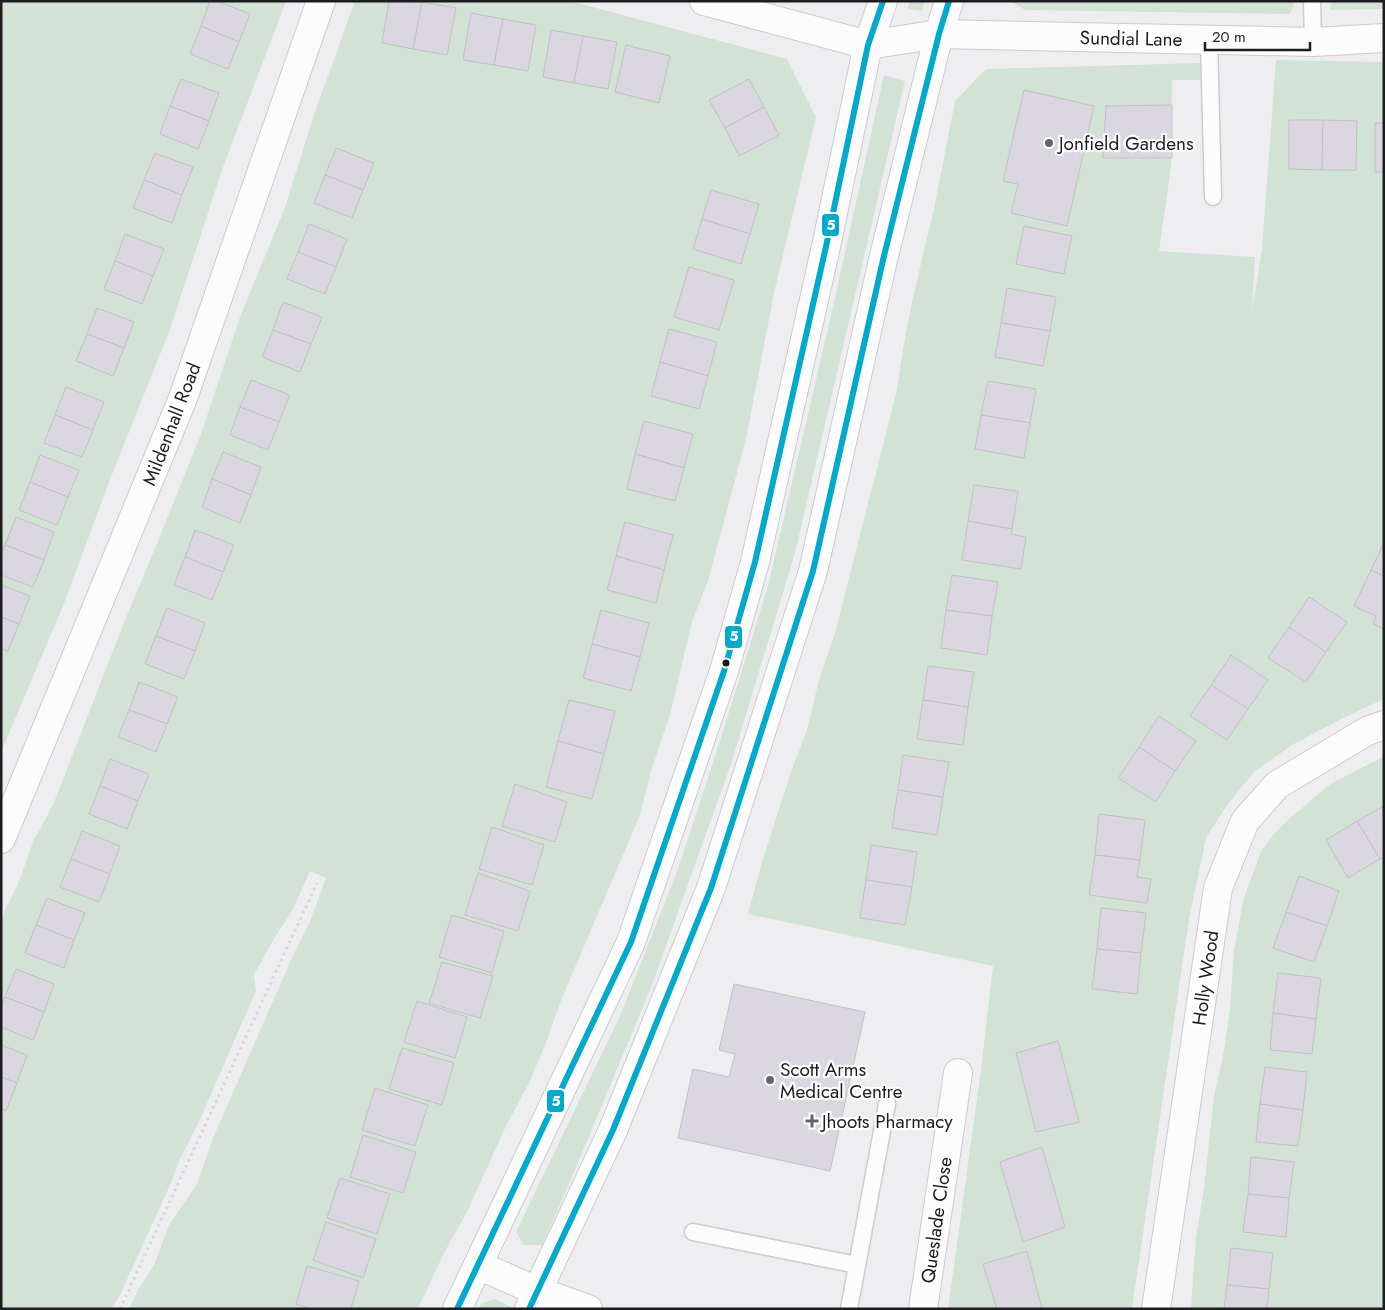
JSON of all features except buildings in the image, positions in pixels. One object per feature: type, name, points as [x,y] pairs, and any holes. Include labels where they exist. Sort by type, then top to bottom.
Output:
[{"type":"main road","name":"Mildenhall Road","points":[[1,839],[183,398],[321,1]]},
{"type":"main road","points":[[704,1],[868,45]]},
{"type":"main road","points":[[457,1309],[631,942],[724,671],[756,562],[827,242],[868,45],[883,1]]},
{"type":"main road","points":[[533,1300],[614,1130],[711,888],[813,571],[883,260],[939,34],[949,1]]},
{"type":"main road","name":"Sundial Lane","points":[[868,45],[939,34],[1313,42],[1384,38]]},
{"type":"main road","name":"Holly Wood","points":[[1156,1309],[1218,888],[1245,821],[1277,784],[1367,731],[1384,725]]},
{"type":"main road","name":"Queslade Close","points":[[923,1309],[958,1073]]},
{"type":"main road","points":[[478,1265],[533,1300],[588,1309]]},
{"type":"lane","points":[[1312,1],[1313,42]]},
{"type":"lane","points":[[1209,40],[1213,198]]},
{"type":"lane","points":[[849,1309],[887,1104]]},
{"type":"lane","points":[[693,1232],[857,1265]]},
{"type":"path","points":[[120,1309],[317,883]]},
{"type":"green space","points":[[1,1],[286,1],[222,170],[169,332],[111,477],[63,606],[1,752]]},
{"type":"green space","points":[[355,1],[570,1],[787,59],[816,117],[774,293],[746,439],[708,581],[692,622],[670,715],[652,768],[640,815],[562,998],[529,1083],[506,1126],[467,1212],[444,1253],[418,1309],[129,1309],[138,1290],[154,1265],[169,1225],[197,1184],[213,1138],[310,921],[326,878],[310,871],[292,911],[254,975],[256,991],[167,1192],[120,1295],[111,1309],[1,1309],[1,919],[20,879],[33,842],[53,805],[123,625],[201,434],[240,317],[284,210],[315,112]]},
{"type":"green space","points":[[910,1],[925,1],[922,11],[907,9]]},
{"type":"green space","points":[[1011,1],[1295,1],[1290,14],[1025,10]]},
{"type":"green space","points":[[1331,1],[1384,1],[1384,9],[1330,10]]},
{"type":"green space","points":[[1276,60],[1384,62],[1384,699],[1292,745],[1254,772],[1227,805],[1206,838],[1189,919],[1132,1309],[948,1309],[981,1070],[993,966],[748,914],[762,862],[791,772],[807,730],[819,680],[835,633],[897,390],[912,302],[935,204],[955,101],[986,69],[1200,63],[1202,80],[1172,80],[1171,167],[1159,251],[1255,257],[1252,310],[1262,249]]},
{"type":"green space","points":[[884,75],[905,81],[795,553],[732,761],[652,985],[572,1177],[542,1245],[524,1245],[516,1232],[620,1016],[678,869],[768,586],[833,307]]},
{"type":"green space","points":[[1384,756],[1384,1309],[1191,1309],[1196,1237],[1204,1188],[1214,1096],[1224,1051],[1230,1009],[1234,950],[1244,897],[1262,849],[1281,826],[1329,785]]},
{"type":"green space","points":[[495,1299],[513,1308],[479,1309],[481,1304]]},
{"type":"transit line","name":"5","points":[[457,1309],[631,942],[724,671],[755,562],[827,242],[868,45],[883,1]]},
{"type":"transit line","name":"5","points":[[529,1309],[613,1130],[711,888],[813,571],[883,260],[939,34],[949,1]]},
{"type":"place","name":"Jonfield Gardens","points":[[1049,143]]},
{"type":"place","name":"Scott Arms Medical Centre","points":[[770,1080]]},
{"type":"place","name":"Jhoots Pharmacy","points":[[812,1121]]}]
